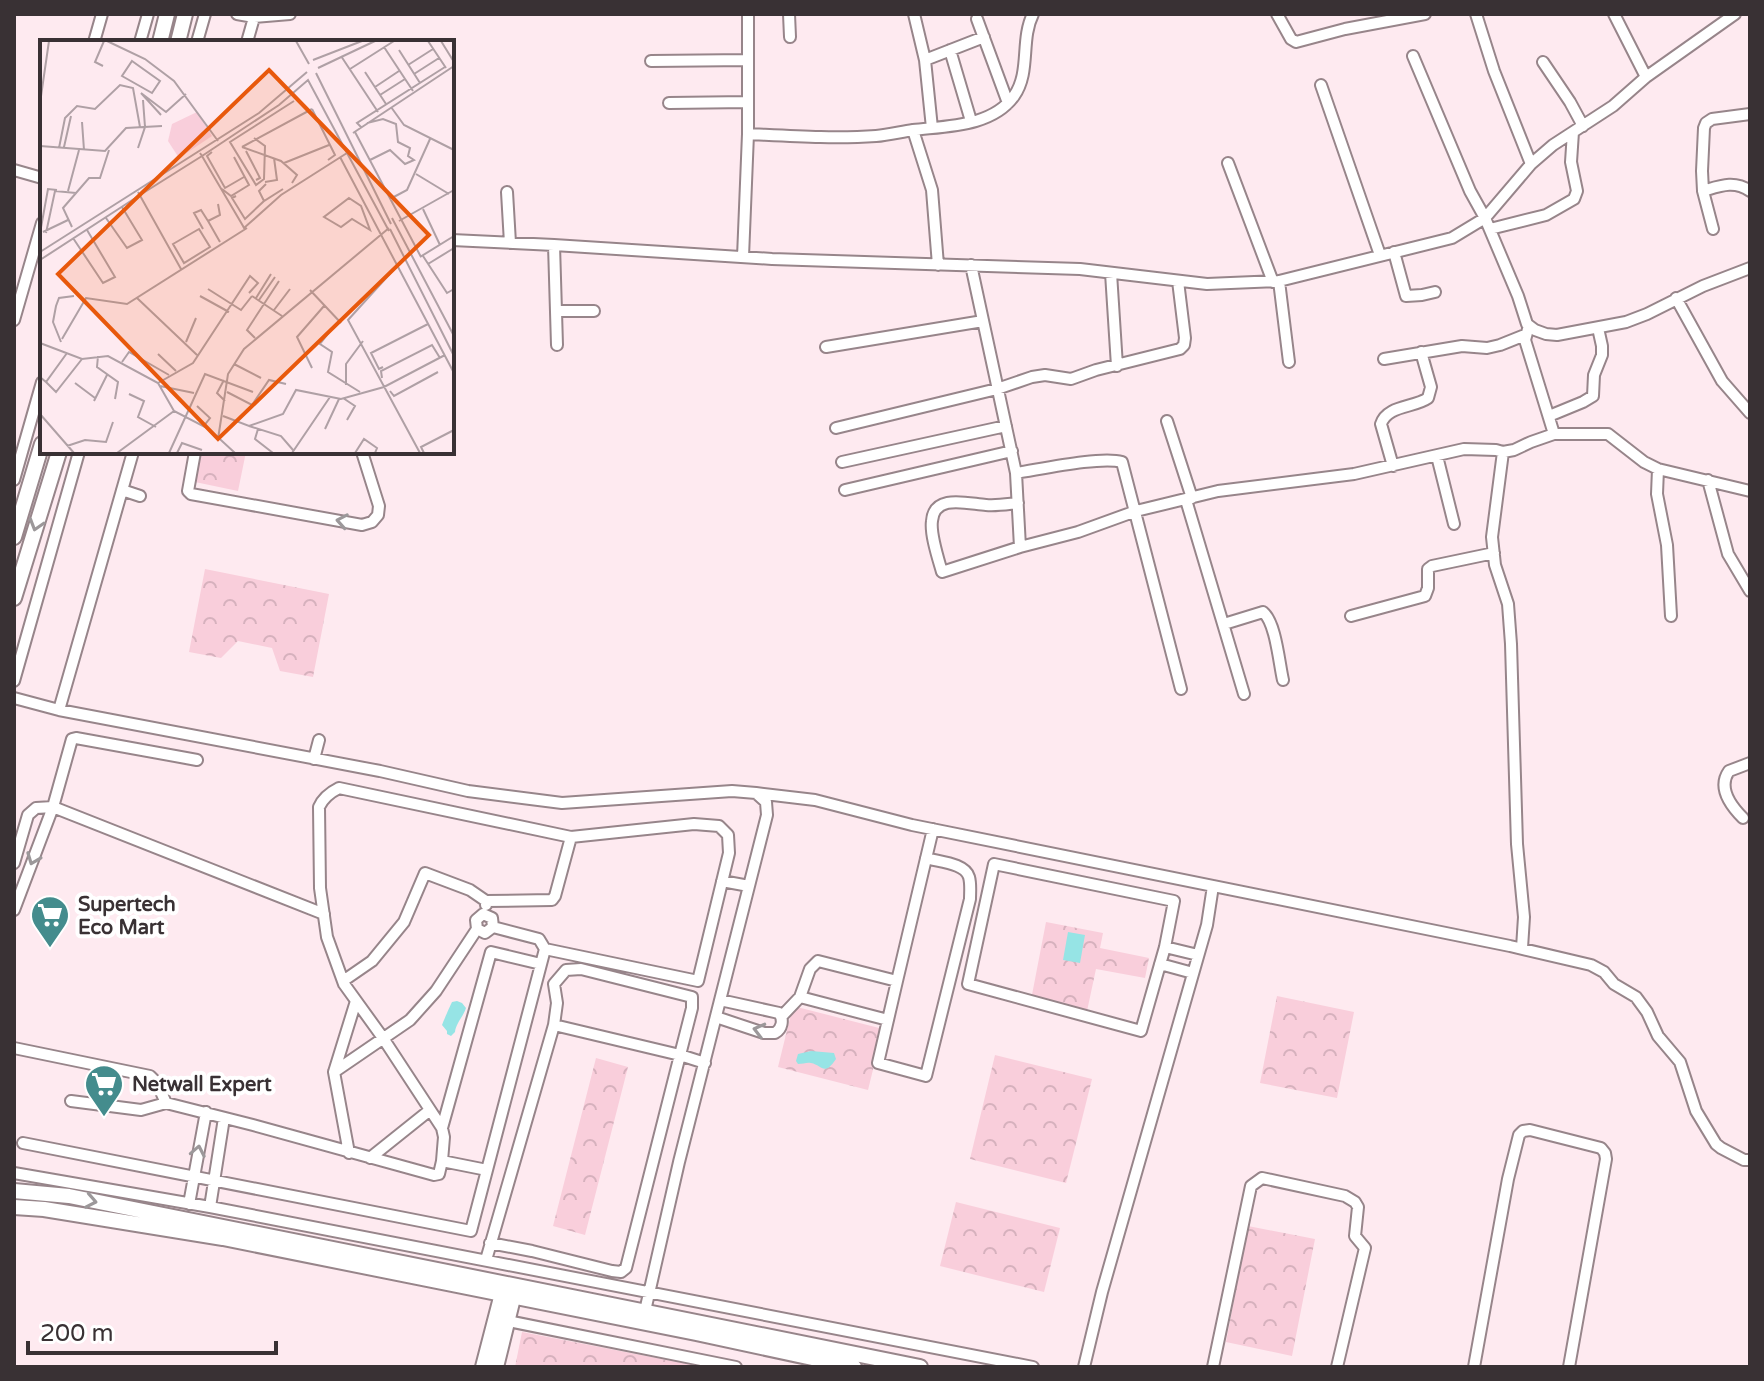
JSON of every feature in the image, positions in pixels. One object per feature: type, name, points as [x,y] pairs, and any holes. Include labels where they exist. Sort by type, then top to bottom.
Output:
[{"type":"street","points":[[95,40],[102,14]]},
{"type":"street","points":[[141,40],[148,14]]},
{"type":"street","points":[[160,40],[167,14]]},
{"type":"street","points":[[178,40],[185,14]]},
{"type":"street","points":[[198,40],[205,14]]},
{"type":"street","points":[[237,14],[290,14]]},
{"type":"street","points":[[743,257],[748,134],[748,14]]},
{"type":"street","points":[[789,14],[790,37]]},
{"type":"street","points":[[914,14],[925,60],[932,128]]},
{"type":"street","points":[[748,134],[878,136],[954,126],[995,114],[1014,96],[1022,81],[1027,29],[1033,14]]},
{"type":"street","points":[[1277,14],[1291,39],[1296,42],[1425,14]]},
{"type":"street","points":[[1476,14],[1494,71],[1531,164]]},
{"type":"street","points":[[1614,14],[1646,77]]},
{"type":"street","points":[[454,240],[772,259],[1080,269],[1207,284],[1276,281],[1452,238],[1485,218],[1531,164],[1553,145],[1613,106],[1646,77],[1735,14]]},
{"type":"street","points":[[248,40],[255,16]]},
{"type":"street","points":[[977,19],[1008,103]]},
{"type":"street","points":[[925,60],[984,37]]},
{"type":"street","points":[[950,50],[971,121]]},
{"type":"street","points":[[1413,56],[1518,296],[1554,434]]},
{"type":"street","points":[[651,61],[748,60]]},
{"type":"street","points":[[1490,229],[1546,215],[1574,199],[1577,191],[1571,162],[1578,129],[1570,102],[1543,62]]},
{"type":"street","points":[[1321,85],[1380,255]]},
{"type":"street","points":[[669,103],[748,102]]},
{"type":"street","points":[[1713,229],[1703,191],[1706,123],[1712,119],[1750,114]]},
{"type":"street","points":[[913,130],[932,190],[938,265]]},
{"type":"street","points":[[1228,163],[1276,281],[1289,362]]},
{"type":"street","points":[[14,170],[40,177]]},
{"type":"street","points":[[1703,191],[1734,184],[1750,191]]},
{"type":"street","points":[[507,192],[510,243]]},
{"type":"street","points":[[14,317],[40,230]]},
{"type":"street","points":[[554,245],[557,345]]},
{"type":"street","points":[[1394,252],[1406,296],[1435,292]]},
{"type":"street","points":[[971,265],[1016,473],[1020,547]]},
{"type":"street","points":[[1384,359],[1462,346],[1487,348],[1528,331],[1557,335],[1626,322],[1750,268]]},
{"type":"street","points":[[1111,273],[1117,366]]},
{"type":"street","points":[[836,428],[997,389],[1032,377],[1045,375],[1071,379],[1180,349],[1184,345],[1185,328],[1178,281]]},
{"type":"street","points":[[1676,298],[1722,381],[1750,413]]},
{"type":"street","points":[[556,311],[594,311]]},
{"type":"street","points":[[826,347],[983,321]]},
{"type":"street","points":[[1549,416],[1593,396],[1593,381],[1602,355],[1598,328]]},
{"type":"street","points":[[1393,466],[1381,424],[1386,413],[1428,398],[1431,387],[1421,352]]},
{"type":"street","points":[[14,480],[40,389]]},
{"type":"street","points":[[1167,421],[1244,694]]},
{"type":"street","points":[[842,462],[1006,426]]},
{"type":"street","points":[[1018,503],[989,505],[949,502],[939,506],[931,522],[941,571],[1078,532],[1136,511],[1218,491],[1354,474],[1464,449],[1503,452],[1554,434],[1608,434],[1658,469],[1750,491]]},
{"type":"street","points":[[14,537],[20,494],[40,449]]},
{"type":"street","points":[[845,490],[1012,451]]},
{"type":"street","points":[[1503,452],[1492,537],[1495,565],[1508,604],[1511,644],[1517,844],[1524,917],[1522,948]]},
{"type":"street","points":[[14,598],[58,454]]},
{"type":"street","points":[[14,681],[78,454]]},
{"type":"street","points":[[59,710],[132,454]]},
{"type":"street","points":[[195,454],[188,491],[191,494],[362,525],[372,522],[378,515],[379,506],[363,454]]},
{"type":"street","points":[[1437,456],[1454,524]]},
{"type":"street","points":[[1016,473],[1100,460],[1119,460],[1124,464],[1181,689]]},
{"type":"street","points":[[1658,469],[1657,494],[1667,545],[1671,616]]},
{"type":"street","points":[[1708,480],[1728,554],[1750,591]]},
{"type":"street","points":[[122,490],[140,496]]},
{"type":"street","points":[[1351,616],[1425,596],[1428,569],[1432,566],[1494,553]]},
{"type":"street","points":[[1224,624],[1263,612],[1266,614],[1283,680]]},
{"type":"street","points":[[14,698],[59,710],[468,791],[562,803],[732,791],[815,800],[933,829],[1522,948],[1591,965],[1636,997],[1647,1012],[1658,1036],[1680,1062],[1696,1111],[1716,1144],[1744,1160],[1750,1160]]},
{"type":"street","points":[[14,908],[53,807],[73,739],[197,760]]},
{"type":"street","points":[[314,759],[319,740]]},
{"type":"street","points":[[1743,818],[1727,800],[1725,779],[1729,771],[1750,763]]},
{"type":"street","points":[[71,1101],[141,1110],[166,1103],[439,1174],[444,1137],[442,1128],[343,981],[327,937],[320,888],[319,807],[331,792],[339,788],[571,837],[694,824],[719,826],[728,835],[729,853],[698,981],[545,949]]},
{"type":"street","points":[[645,1311],[767,815],[766,802],[756,793]]},
{"type":"street","points":[[14,863],[28,815],[36,808],[53,807],[324,914]]},
{"type":"street","points":[[926,858],[963,868],[969,875],[970,899],[926,1076],[878,1063],[897,981],[926,858],[933,829]]},
{"type":"street","points":[[343,981],[372,961],[404,922],[425,873],[470,890],[486,901],[552,900],[571,837]]},
{"type":"street","points":[[994,864],[1174,901],[1165,947],[1141,1031],[968,984],[994,864]]},
{"type":"street","points":[[722,881],[749,886]]},
{"type":"street","points":[[1084,1367],[1102,1292],[1207,925],[1213,886]]},
{"type":"street","points":[[334,1072],[401,1028],[436,991],[477,929],[476,920],[483,914],[486,901]]},
{"type":"street","points":[[483,914],[492,918],[493,927]]},
{"type":"street","points":[[23,1143],[471,1231],[545,949],[539,939],[493,927]]},
{"type":"street","points":[[477,929],[485,933],[493,927]]},
{"type":"street","points":[[1165,947],[1198,955]]},
{"type":"street","points":[[442,1128],[491,952],[541,964]]},
{"type":"street","points":[[781,1017],[800,997],[810,969],[818,961],[897,981]]},
{"type":"street","points":[[1160,964],[1193,973]]},
{"type":"street","points":[[486,1260],[490,1243],[554,1025],[557,1003],[554,984],[566,970],[581,969],[692,997],[692,1008],[626,1268],[621,1272],[612,1271],[490,1243]]},
{"type":"street","points":[[800,997],[888,1020]]},
{"type":"street","points":[[716,1017],[771,1034],[779,1031],[782,1021],[779,1013],[773,1010],[720,1000]]},
{"type":"street","points":[[349,1153],[334,1072],[356,1001]]},
{"type":"street","points":[[554,1025],[705,1063]]},
{"type":"street","points":[[14,1048],[150,1076],[157,1083],[166,1103]]},
{"type":"street","points":[[370,1158],[430,1110]]},
{"type":"street","points":[[189,1204],[206,1112]]},
{"type":"street","points":[[210,1207],[224,1118]]},
{"type":"street","points":[[1474,1367],[1508,1179],[1519,1135],[1530,1130],[1601,1148],[1606,1159],[1569,1367]]},
{"type":"street","points":[[442,1161],[487,1170]]},
{"type":"street","points":[[14,1174],[210,1207],[1033,1367]]},
{"type":"street","points":[[1213,1367],[1251,1186],[1262,1178],[1345,1196],[1358,1207],[1355,1236],[1365,1248],[1337,1367]]},
{"type":"street","points":[[14,1191],[69,1196],[854,1367]]},
{"type":"street","points":[[14,1207],[44,1209],[223,1238],[509,1290],[645,1311],[920,1367]]},
{"type":"street","points":[[546,1272],[550,1255]]},
{"type":"street","points":[[483,1367],[509,1290]]},
{"type":"street","points":[[496,1367],[501,1319]]},
{"type":"street","points":[[501,1319],[736,1367]]},
{"type":"green space","points":[[201,454],[246,454],[238,491],[195,482]]},
{"type":"green space","points":[[205,569],[329,594],[313,677],[280,671],[272,648],[238,641],[221,658],[189,652]]},
{"type":"green space","points":[[1046,922],[1103,933],[1100,948],[1149,958],[1145,978],[1096,969],[1087,1011],[1031,1000]]},
{"type":"green space","points":[[1277,996],[1354,1012],[1337,1098],[1260,1083]]},
{"type":"green space","points":[[793,1006],[883,1029],[868,1090],[778,1067]]},
{"type":"green space","points":[[995,1055],[1092,1079],[1066,1183],[970,1159]]},
{"type":"green space","points":[[596,1058],[628,1067],[585,1235],[553,1226]]},
{"type":"green space","points":[[956,1202],[1060,1228],[1044,1292],[940,1266]]},
{"type":"green space","points":[[1248,1226],[1315,1239],[1292,1356],[1226,1342]]},
{"type":"green space","points":[[522,1332],[703,1367],[515,1367]]},
{"type":"water","points":[[1068,932],[1085,935],[1080,963],[1063,960]]},
{"type":"water","points":[[457,1001],[466,1008],[451,1036],[442,1025],[452,1002]]},
{"type":"water","points":[[811,1051],[834,1053],[836,1059],[826,1069],[811,1063],[798,1064],[798,1054]]},
{"type":"place","name":"Supertech Eco Mart","points":[[50,949]]},
{"type":"place","name":"Netwall Expert","points":[[104,1118]]}]
